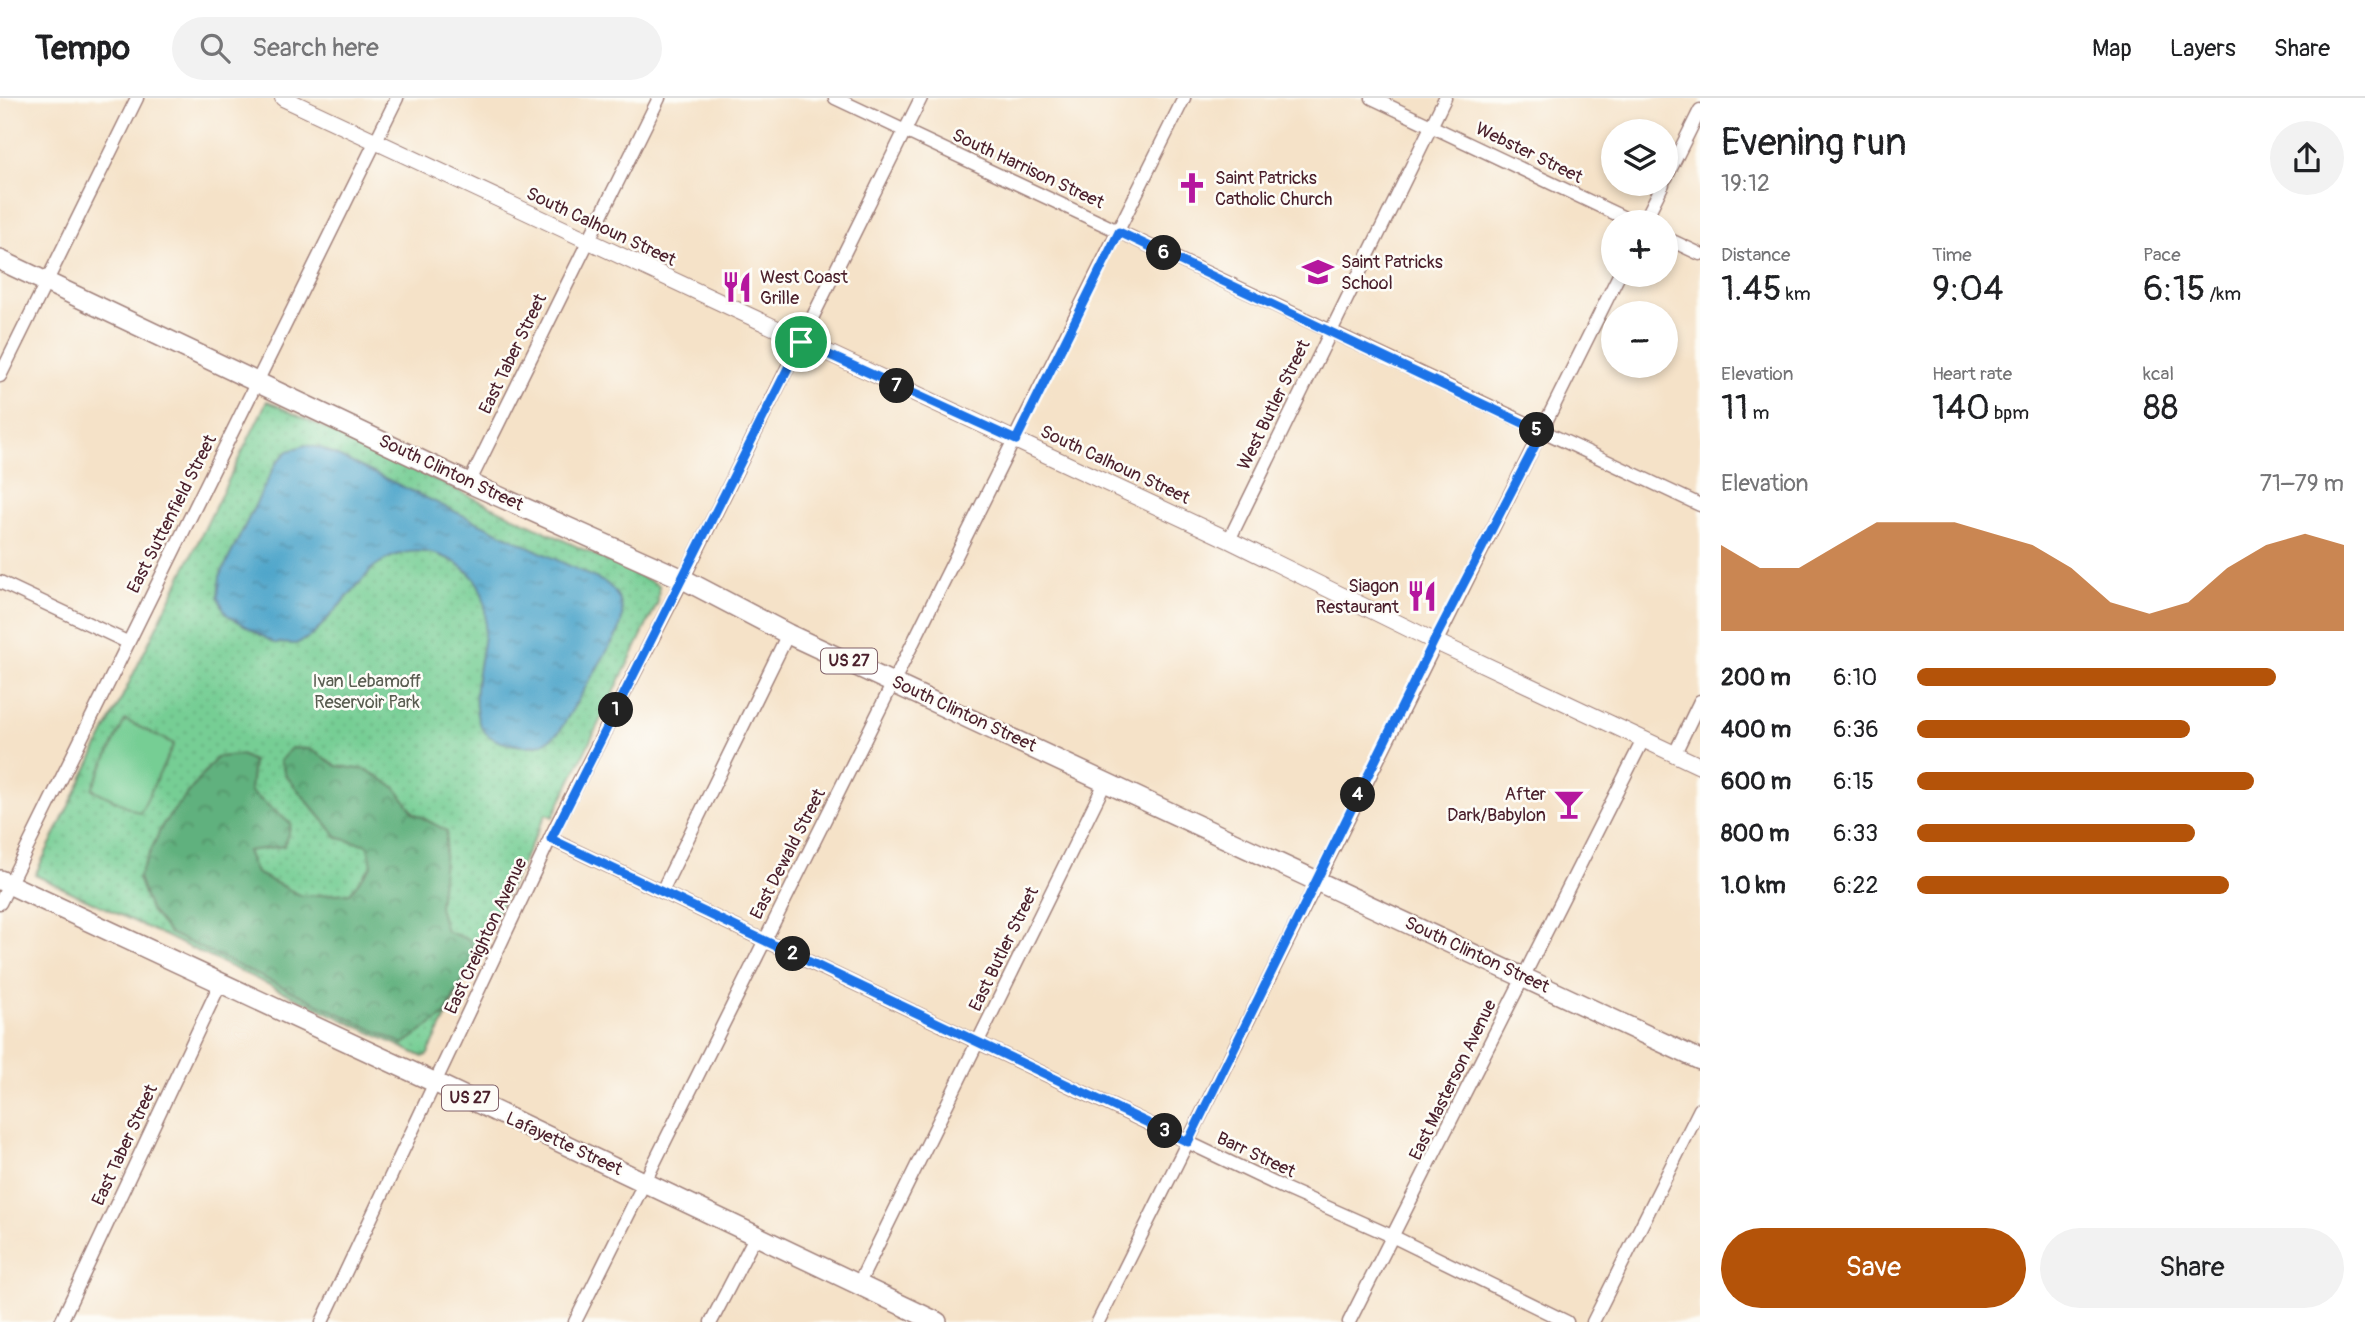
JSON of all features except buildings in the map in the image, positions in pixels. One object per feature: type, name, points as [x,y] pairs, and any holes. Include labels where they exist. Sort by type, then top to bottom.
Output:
[{"type":"highway","name":"South Clinton Street","points":[[0,260],[469,483],[683,579],[788,634],[1317,878],[1700,1059]]},
{"type":"highway","name":"Lafayette Street","points":[[4,882],[436,1083],[937,1322]]},
{"type":"street","points":[[0,376],[137,98]]},
{"type":"street","name":"South Calhoun Street","points":[[283,98],[1229,540],[1434,641],[1700,766]]},
{"type":"street","name":"East Suttenfield Street","points":[[0,902],[4,882],[127,642],[397,98]]},
{"type":"street","name":"East Taber Street","points":[[469,483],[659,98]]},
{"type":"street","name":"South Harrison Street","points":[[835,98],[1700,505]]},
{"type":"street","name":"East Creighton Avenue","points":[[322,1322],[551,839],[921,98]]},
{"type":"street","name":"East Dewald Street","points":[[575,1322],[1184,98]]},
{"type":"street","name":"Webster Street","points":[[1372,98],[1608,210]]},
{"type":"street","name":"West Butler Street","points":[[1229,540],[1445,98]]},
{"type":"street","points":[[1678,154],[1700,110]]},
{"type":"street","points":[[1678,244],[1700,254]]},
{"type":"street","points":[[1098,1322],[1434,641],[1613,287]]},
{"type":"street","points":[[0,582],[127,642]]},
{"type":"street","points":[[662,891],[788,634]]},
{"type":"street","points":[[1674,754],[1700,701]]},
{"type":"street","name":"East Masterson Avenue","points":[[1349,1322],[1643,740]]},
{"type":"street","name":"East Butler Street","points":[[859,1283],[1106,781]]},
{"type":"street","name":"Barr Street","points":[[551,839],[1394,1237],[1567,1322]]},
{"type":"street","name":"East Taber Street","points":[[61,1322],[220,984]]},
{"type":"street","points":[[1593,1322],[1700,1109]]},
{"type":"street","points":[[711,1322],[755,1237]]},
{"type":"green space","name":"Ivan Lebamoff Reservoir Park","points":[[267,401],[659,585],[658,602],[553,817],[546,814],[428,1054],[423,1057],[35,875]]},
{"type":"green space","points":[[125,720],[174,744],[140,813],[92,789]]},
{"type":"green space","points":[[291,748],[310,749],[337,766],[367,770],[396,788],[414,813],[447,831],[439,907],[446,931],[470,940],[475,955],[445,1015],[403,1044],[169,933],[150,910],[138,878],[163,824],[217,757],[241,755],[253,761],[250,791],[291,824],[284,846],[247,851],[256,873],[302,896],[350,893],[372,865],[368,845],[338,838],[286,776],[280,761]]},
{"type":"water","points":[[305,445],[321,448],[606,583],[616,593],[622,611],[619,631],[559,732],[534,746],[522,746],[496,740],[482,728],[477,715],[476,694],[485,626],[485,604],[478,585],[464,568],[439,555],[413,552],[381,562],[313,635],[296,644],[274,643],[226,614],[218,597],[220,576],[276,463],[288,451]]},
{"type":"place","name":"Saint Patricks Catholic Church","points":[[1192,188]]},
{"type":"place","name":"Saint Patricks School","points":[[1318,272]]},
{"type":"place","name":"West Coast Grille","points":[[737,287]]},
{"type":"place","name":"Siagon Restaurant","points":[[1422,596]]},
{"type":"place","name":"After Dark/Babylon","points":[[1569,804]]},
{"type":"route","points":[[1119,232],[1542,432],[1434,641],[1188,1142],[551,839],[801,342],[1016,440],[1119,232]]}]
